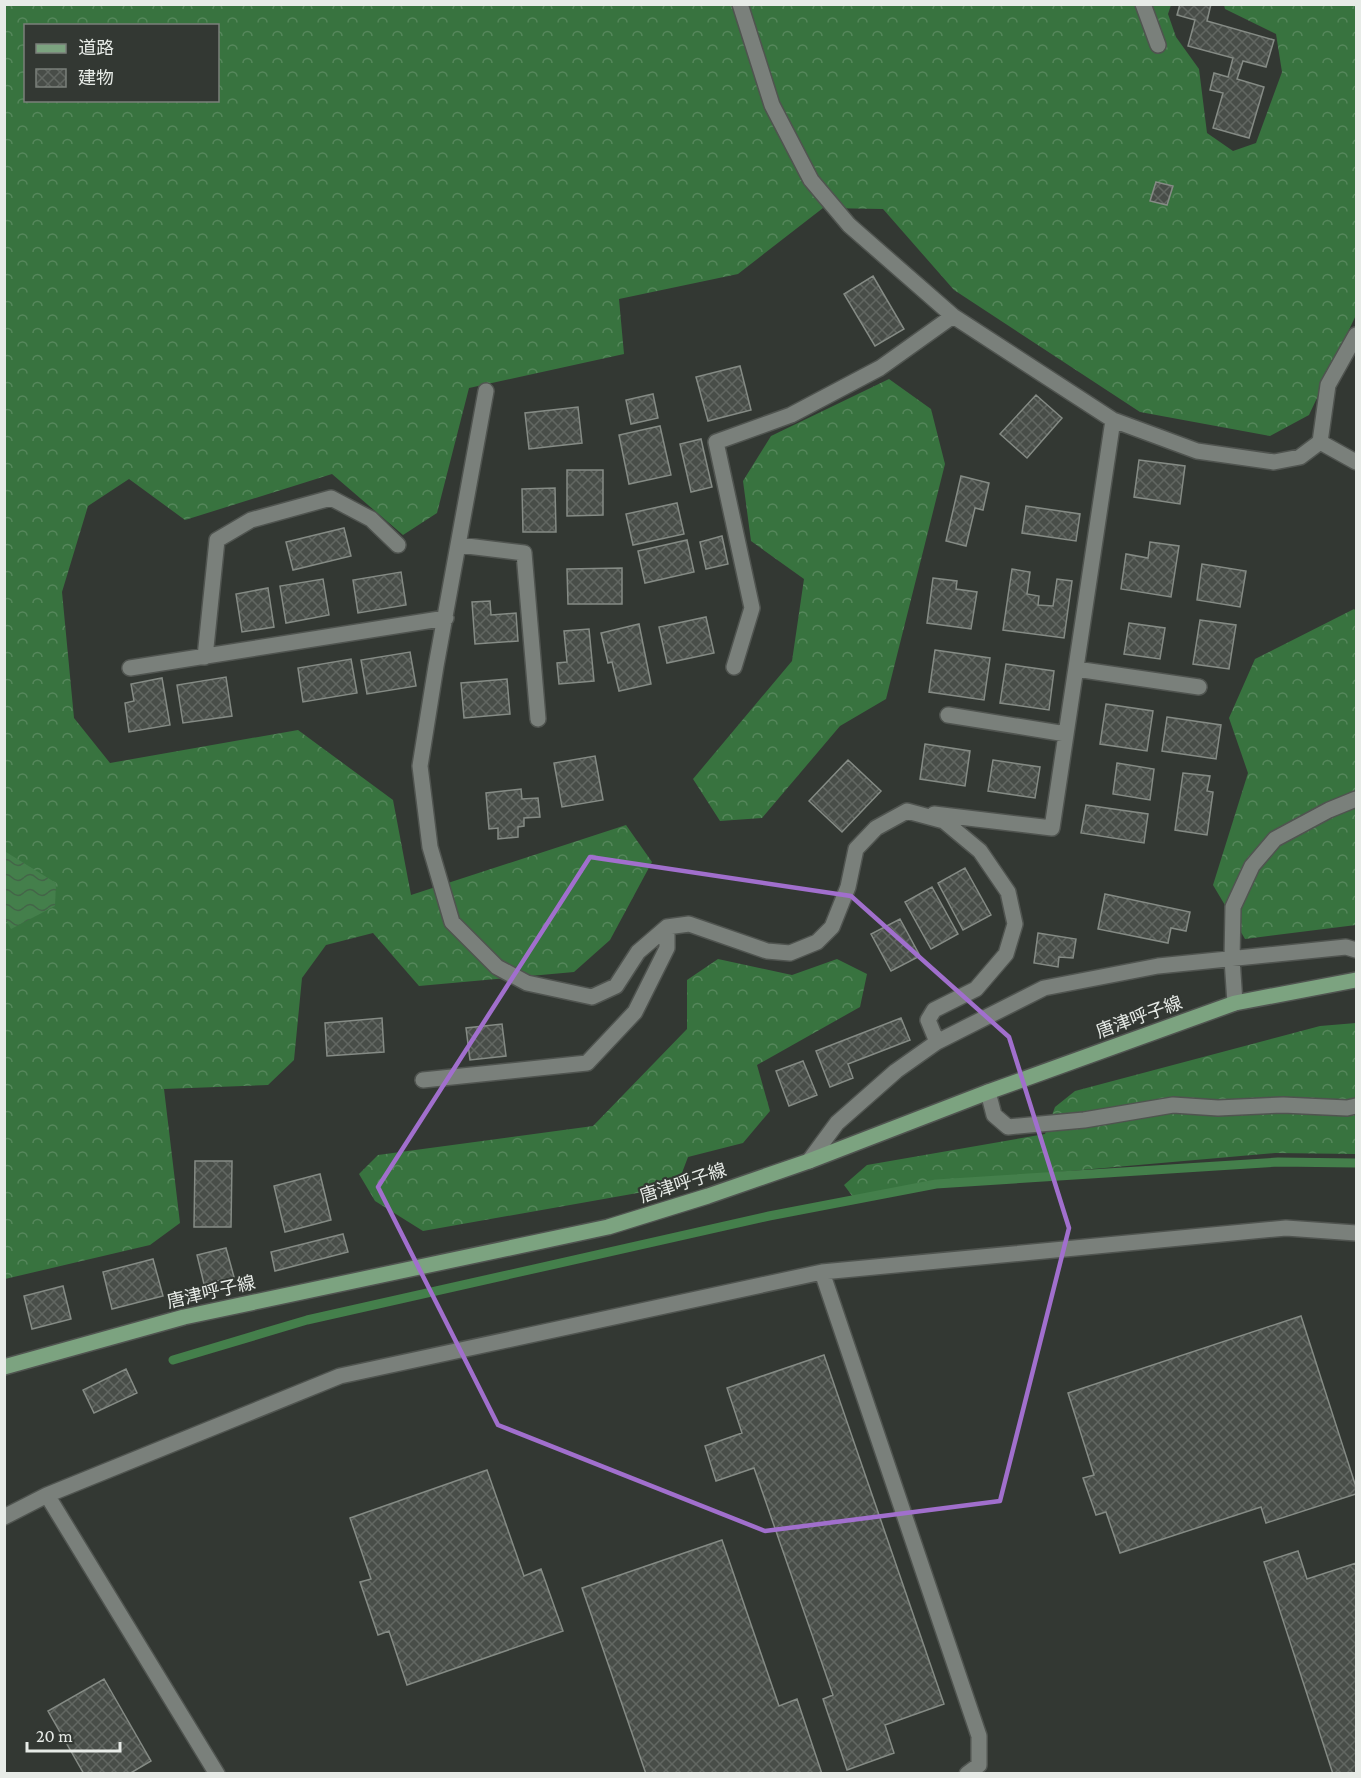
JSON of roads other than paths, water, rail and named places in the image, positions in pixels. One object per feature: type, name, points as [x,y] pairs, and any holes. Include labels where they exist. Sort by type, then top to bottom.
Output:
[{"type":"main road","name":"唐津呼子線","points":[[4,1367],[184,1317],[608,1227],[809,1161],[988,1092],[1235,1003],[1356,980]]},
{"type":"street","points":[[740,4],[772,105],[811,180],[849,225],[952,316],[1113,420],[1197,451],[1274,462],[1299,457],[1320,442],[1328,385],[1356,335]]},
{"type":"street","points":[[1143,4],[1158,45]]},
{"type":"street","points":[[734,667],[752,608],[716,442],[791,415],[880,368],[952,316]]},
{"type":"street","points":[[486,391],[420,766],[430,847],[452,922],[497,967],[527,983],[592,997],[616,986],[638,952],[667,927],[689,924],[767,951],[790,953],[817,942],[832,927],[848,887],[856,849],[876,828],[908,811],[1052,828],[1113,420]]},
{"type":"street","points":[[1320,442],[1356,462]]},
{"type":"street","points":[[205,657],[217,540],[251,520],[331,498],[371,519],[398,545]]},
{"type":"street","points":[[459,545],[524,553],[538,719]]},
{"type":"street","points":[[130,668],[446,618]]},
{"type":"street","points":[[1076,669],[1199,687]]},
{"type":"street","points":[[948,715],[1066,734]]},
{"type":"street","points":[[1235,1003],[1232,959],[1233,907],[1252,866],[1275,839],[1329,810],[1356,799]]},
{"type":"street","points":[[908,811],[944,821],[980,851],[1008,892],[1015,924],[1006,954],[976,989],[934,1010],[928,1020],[937,1042]]},
{"type":"street","points":[[423,1080],[587,1063],[636,1012],[667,948],[667,927]]},
{"type":"street","points":[[809,1161],[837,1123],[896,1071],[937,1042],[1044,988],[1158,966],[1346,947],[1356,950]]},
{"type":"street","points":[[988,1092],[994,1116],[1008,1127],[1084,1120],[1173,1105],[1218,1108],[1283,1105],[1347,1108],[1356,1106]]},
{"type":"street","points":[[4,1517],[47,1495],[340,1376],[822,1272],[1286,1228],[1356,1233]]},
{"type":"street","points":[[822,1272],[979,1736],[979,1765],[967,1773]]},
{"type":"street","points":[[47,1495],[217,1773]]},
{"type":"water","points":[[6,852],[56,883],[55,906],[11,929],[5,918],[4,856]]},
{"type":"waterway","points":[[173,1360],[307,1320],[769,1216],[936,1184],[1278,1162],[1356,1163]]}]
